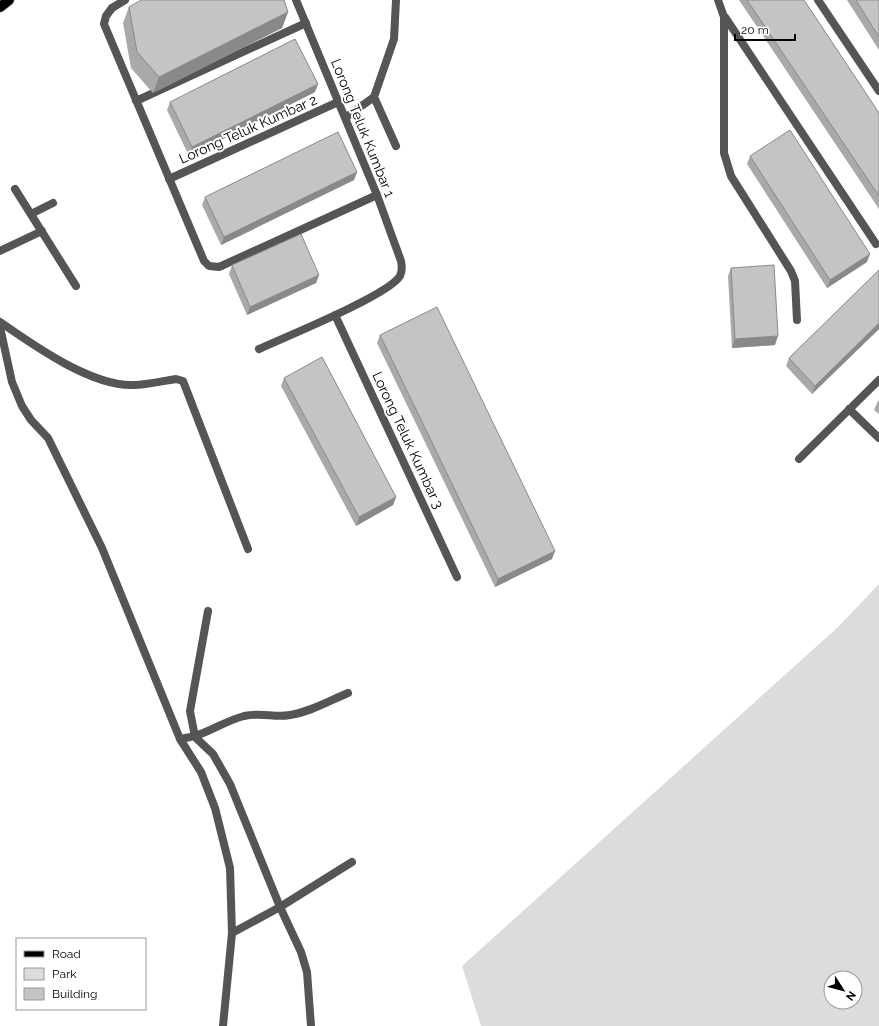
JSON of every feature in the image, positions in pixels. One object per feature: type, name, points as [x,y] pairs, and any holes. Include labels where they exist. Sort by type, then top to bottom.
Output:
[{"type":"main road","points":[[0,7],[9,0]]},
{"type":"street","points":[[125,0],[112,8],[106,16],[104,24],[204,261],[209,266],[220,267],[377,195]]},
{"type":"street","name":"Lorong Teluk Kumbar 1","points":[[296,0],[377,195],[401,261],[402,268],[400,276],[390,286],[335,315]]},
{"type":"street","points":[[345,118],[374,98],[394,39],[396,0]]},
{"type":"street","points":[[718,0],[724,17],[876,244]]},
{"type":"street","points":[[818,0],[879,91]]},
{"type":"street","points":[[724,17],[724,153],[726,166],[791,271],[795,281],[797,320]]},
{"type":"street","points":[[136,100],[306,23]]},
{"type":"street","points":[[374,98],[396,146]]},
{"type":"street","name":"Lorong Teluk Kumbar 2","points":[[169,178],[338,102]]},
{"type":"street","points":[[15,189],[76,286]]},
{"type":"street","points":[[31,214],[53,203]]},
{"type":"street","points":[[0,251],[42,231]]},
{"type":"street","points":[[259,349],[335,315]]},
{"type":"street","name":"Lorong Teluk Kumbar 3","points":[[335,315],[456,577]]},
{"type":"street","points":[[0,322],[44,352],[67,365],[114,383],[133,386],[176,379],[183,381],[248,549]]},
{"type":"street","points":[[0,327],[12,382],[22,406],[31,420],[48,438],[102,548],[180,739],[201,772],[215,808],[230,868],[232,933],[223,1026]]},
{"type":"street","points":[[799,459],[879,380]]},
{"type":"street","points":[[849,409],[879,438]]},
{"type":"street","points":[[208,611],[190,711],[195,737],[213,754],[230,784],[280,907],[301,952],[307,972],[311,1026]]},
{"type":"street","points":[[180,739],[195,737],[243,716],[261,713],[288,716],[304,712],[348,693]]},
{"type":"street","points":[[232,933],[280,907],[352,862]]},
{"type":"green space","points":[[879,584],[879,1026],[481,1026],[462,966],[838,627]]},
{"type":"building","points":[[141,0],[284,0],[288,12],[159,77],[137,52],[129,7]]},
{"type":"building","points":[[747,0],[804,0],[879,113],[879,196]]},
{"type":"building","points":[[856,0],[879,0],[879,37]]},
{"type":"building","points":[[295,39],[318,84],[192,147],[170,102]]},
{"type":"building","points":[[790,130],[870,254],[830,280],[750,156]]},
{"type":"building","points":[[338,132],[357,172],[224,237],[205,197]]},
{"type":"building","points":[[301,234],[319,275],[250,307],[232,265]]},
{"type":"building","points":[[774,265],[778,336],[735,339],[731,268]]},
{"type":"building","points":[[879,270],[879,323],[815,386],[789,358]]},
{"type":"building","points":[[437,307],[555,551],[498,579],[380,335]]},
{"type":"building","points":[[322,357],[396,497],[359,517],[284,378]]}]
